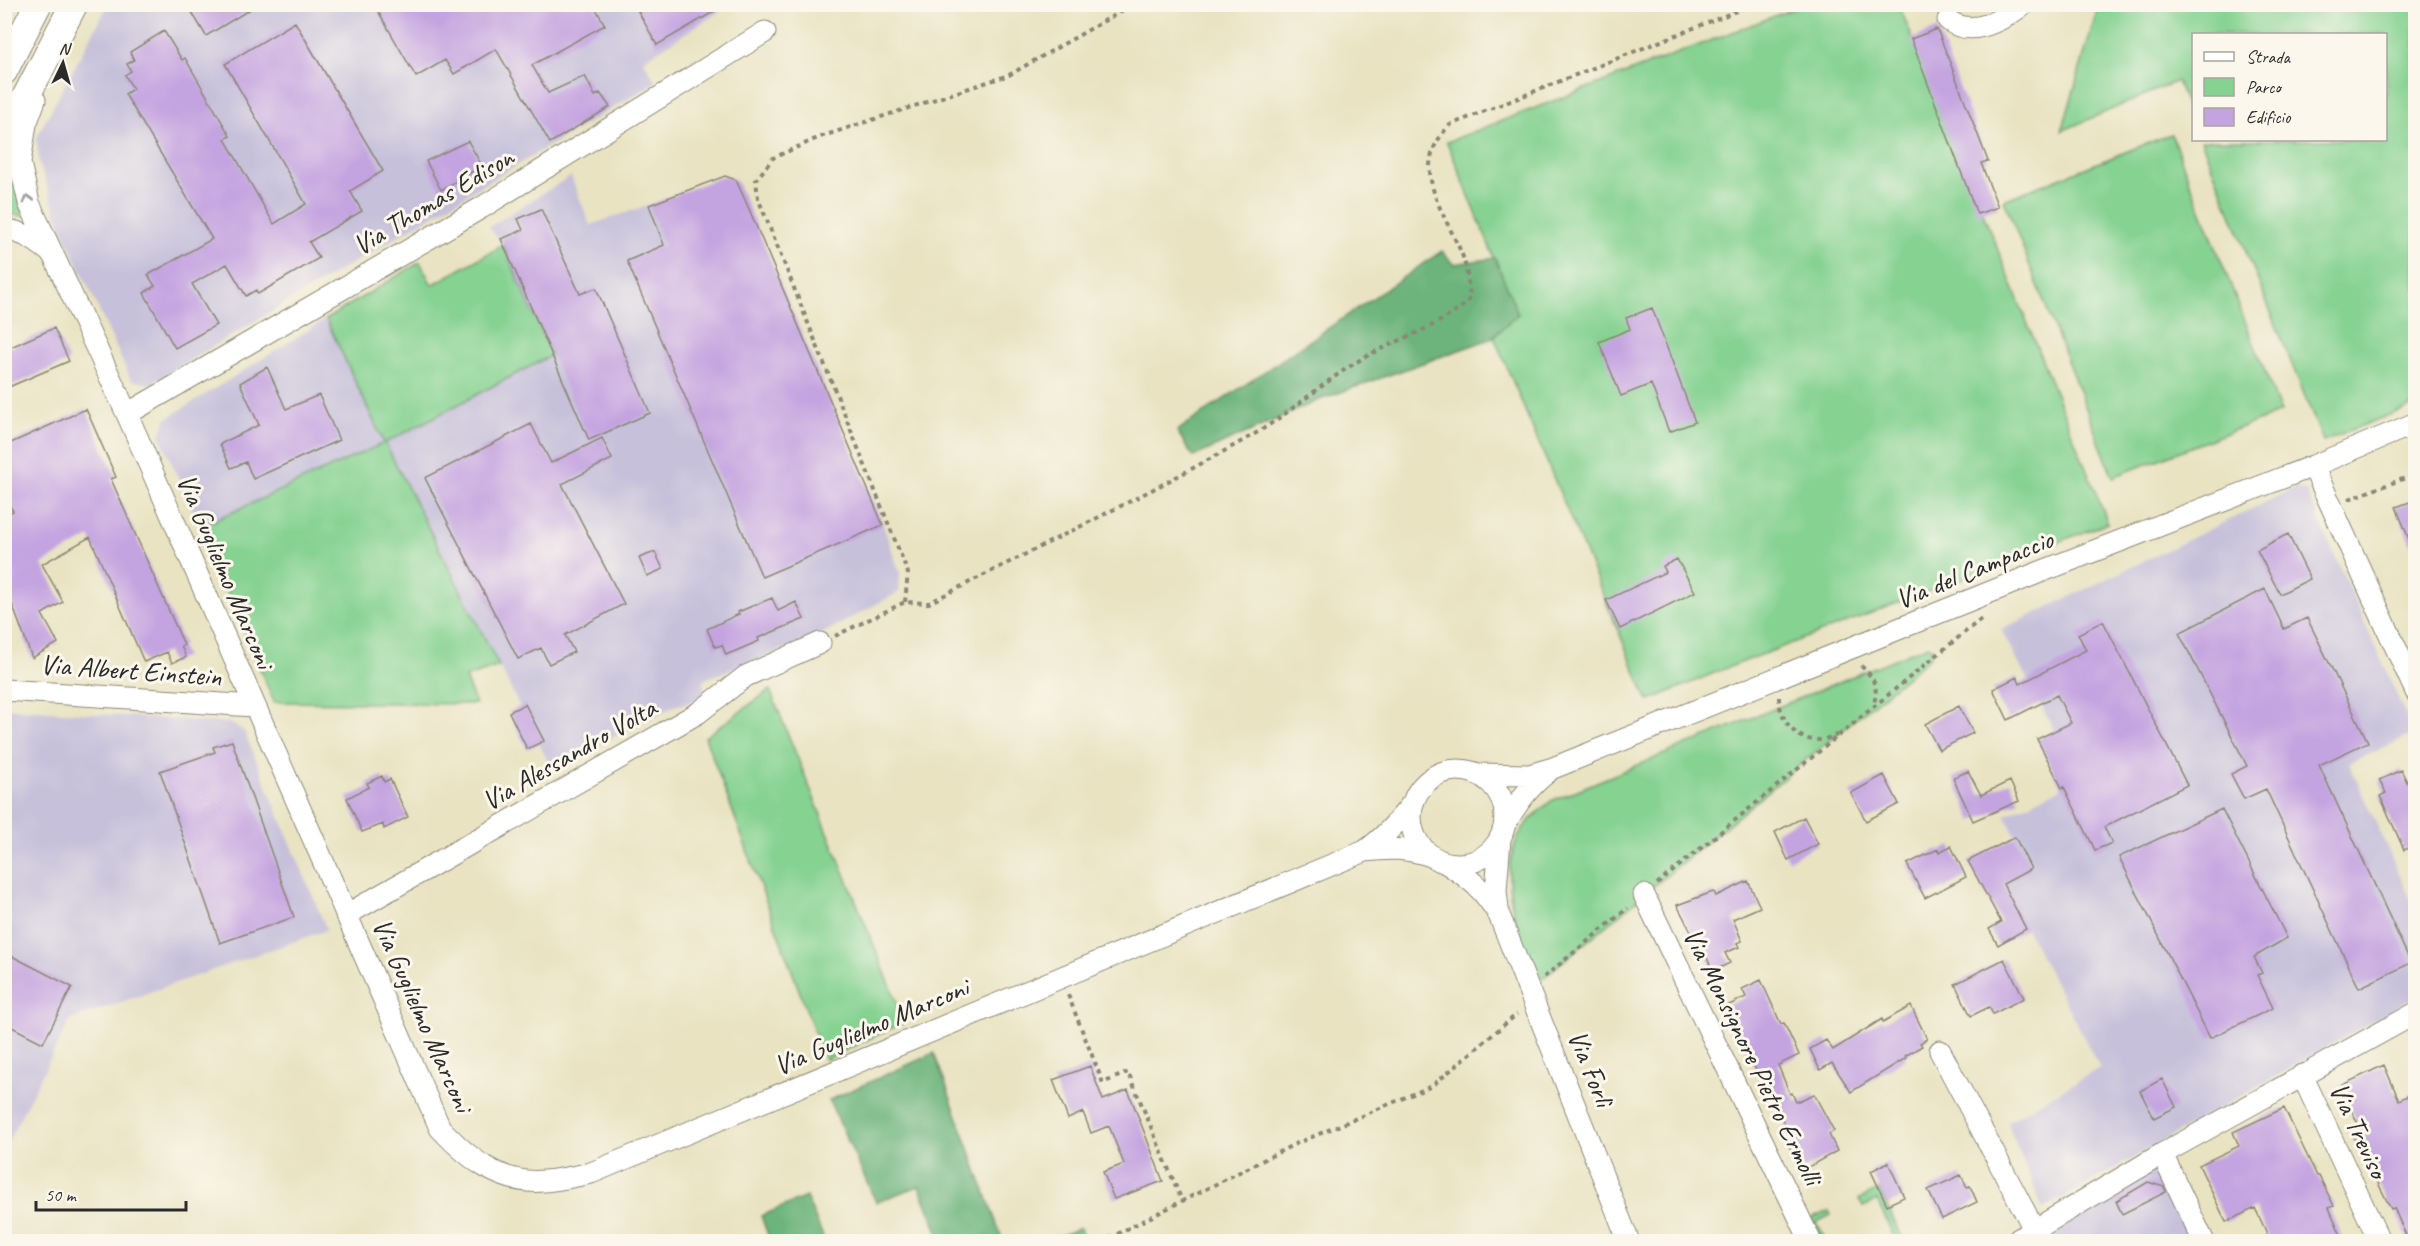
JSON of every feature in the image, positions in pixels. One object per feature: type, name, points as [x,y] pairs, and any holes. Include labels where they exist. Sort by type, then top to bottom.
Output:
[{"type":"main road","points":[[4,71],[38,4]]},
{"type":"main road","points":[[4,139],[74,4]]},
{"type":"street","points":[[1948,20],[1963,28],[1977,27],[1998,22],[2024,4]]},
{"type":"street","name":"Via Guglielmo Marconi","points":[[60,32],[26,124],[20,163],[29,203],[127,414],[440,1128],[457,1146],[487,1170],[515,1179],[543,1182],[591,1173],[1365,851],[1397,824],[1414,801]]},
{"type":"street","name":"Via Thomas Edison","points":[[127,414],[481,208],[765,32]]},
{"type":"street","points":[[4,230],[32,238],[51,253]]},
{"type":"street","name":"Via del Campaccio","points":[[1477,774],[1529,775],[1553,768],[2313,466],[2415,423]]},
{"type":"street","points":[[2313,466],[2415,692]]},
{"type":"street","name":"Via Alessandro Volta","points":[[346,915],[698,713],[746,676],[820,643]]},
{"type":"street","name":"Via Albert Einstein","points":[[4,690],[254,706]]},
{"type":"street","name":"Via del Campaccio","points":[[1503,832],[1520,800],[1534,782],[1553,768]]},
{"type":"street","points":[[1462,770],[1477,774],[1490,782],[1500,794],[1505,809],[1503,832],[1491,852],[1478,860],[1462,864],[1439,860],[1420,845],[1413,831],[1411,816],[1414,801],[1422,787],[1433,777],[1447,771],[1462,770]]},
{"type":"street","name":"Via Forlì","points":[[1499,915],[1496,891],[1503,832]]},
{"type":"street","name":"Via Guglielmo Marconi","points":[[1365,851],[1387,848],[1410,849],[1439,860]]},
{"type":"street","name":"Via Forlì","points":[[1439,860],[1469,878],[1486,894],[1499,915],[1629,1242]]},
{"type":"street","name":"Via Monsignore Pietro Ermolli","points":[[1644,895],[1811,1242]]},
{"type":"street","points":[[2014,1242],[2162,1154],[2415,1013]]},
{"type":"street","points":[[1941,1051],[2034,1229]]},
{"type":"street","name":"Via Treviso","points":[[2302,1075],[2380,1242]]},
{"type":"street","points":[[2162,1154],[2204,1242]]},
{"type":"path","points":[[905,602],[908,573],[758,198],[756,180],[773,158],[820,137],[1009,75],[1134,4]]},
{"type":"path","points":[[820,643],[905,602],[929,603],[1246,439],[1358,360],[1444,318],[1462,306],[1470,298],[1464,263],[1432,188],[1430,162],[1432,152],[1442,133],[1450,125],[1754,4]]},
{"type":"path","points":[[2343,501],[2415,474]]},
{"type":"path","points":[[1109,1238],[1293,1145],[1432,1086],[1524,1008],[1538,982],[1990,611]]},
{"type":"path","points":[[1838,653],[1856,662],[1868,672],[1875,682],[1877,695],[1873,707]]},
{"type":"path","points":[[1786,674],[1779,691],[1779,710],[1786,724],[1801,736],[1819,741],[1841,734]]},
{"type":"path","points":[[1061,978],[1103,1083],[1128,1072],[1182,1201]]},
{"type":"shaded area","points":[[108,5],[730,5],[643,60],[656,82],[150,384],[131,380],[61,227],[39,163],[36,138]]},
{"type":"shaded area","points":[[571,176],[590,225],[725,176],[736,180],[883,525],[900,573],[899,592],[816,637],[703,680],[705,698],[674,706],[552,769],[385,443],[551,355],[503,245],[489,227]]},
{"type":"shaded area","points":[[326,319],[385,443],[200,527],[160,436],[166,419]]},
{"type":"shaded area","points":[[2295,488],[2306,491],[2414,734],[2349,763],[2415,909],[2415,997],[2043,1209],[2007,1122],[2100,1068],[2002,883],[2031,869],[2005,815],[2080,779],[2001,630]]},
{"type":"shaded area","points":[[5,708],[230,723],[244,731],[327,930],[70,1020],[5,1147]]},
{"type":"shaded area","points":[[2161,1164],[2198,1242],[2029,1242]]},
{"type":"green space","points":[[2099,4],[2415,5],[2415,405],[2323,441],[2201,141],[2387,141],[2387,33],[2192,33],[2192,119],[2177,81],[2062,131]]},
{"type":"green space","points":[[1803,5],[1899,5],[2108,523],[1719,671],[1648,701],[1494,337],[1517,314],[1447,142]]},
{"type":"green space","points":[[2171,134],[2281,412],[2113,477],[2004,200]]},
{"type":"green space","points":[[11,144],[24,216],[5,214],[4,156]]},
{"type":"green space","points":[[503,245],[552,355],[385,443],[499,666],[465,678],[476,704],[274,702],[200,527],[384,443],[326,319],[420,262],[432,285]]},
{"type":"green space","points":[[1442,251],[1453,264],[1495,258],[1518,314],[1490,339],[1319,400],[1193,457],[1177,431]]},
{"type":"green space","points":[[1928,645],[1932,648],[1930,657],[1538,982],[1513,912],[1509,875],[1511,857],[1517,839],[1527,823],[1541,809],[1551,801]]},
{"type":"green space","points":[[770,690],[905,1022],[825,1060],[705,737]]},
{"type":"green space","points":[[934,1053],[1003,1241],[942,1241],[919,1186],[876,1202],[829,1100]]},
{"type":"green space","points":[[1879,1190],[1904,1241],[1896,1241],[1877,1201],[1863,1207],[1859,1199]]},
{"type":"green space","points":[[806,1197],[825,1241],[770,1241],[761,1216]]},
{"type":"green space","points":[[1829,1211],[1831,1215],[1817,1222],[1826,1241],[1821,1241],[1811,1219]]},
{"type":"green space","points":[[1080,1228],[1085,1241],[1046,1241]]},
{"type":"building","points":[[187,4],[259,4],[206,36]]},
{"type":"building","points":[[374,4],[593,4],[605,25],[532,65],[548,93],[585,76],[595,96],[600,93],[610,107],[550,143],[496,49],[454,74],[445,60],[416,77]]},
{"type":"building","points":[[634,4],[727,4],[657,45]]},
{"type":"building","points":[[295,22],[383,171],[350,191],[362,211],[309,242],[319,258],[258,294],[256,290],[246,296],[227,264],[192,284],[216,325],[175,348],[144,293],[155,286],[148,275],[212,239],[125,94],[133,89],[125,75],[131,71],[127,64],[134,60],[130,52],[164,31],[182,60],[185,58],[230,136],[225,139],[274,224],[306,204],[225,64]]},
{"type":"building","points":[[1937,29],[1988,161],[1981,163],[1998,207],[1977,214],[1911,39]]},
{"type":"building","points":[[468,141],[482,166],[441,190],[426,161]]},
{"type":"building","points":[[725,176],[736,180],[883,525],[762,577],[627,261],[664,245],[649,205]]},
{"type":"building","points":[[541,209],[580,294],[596,288],[650,413],[589,440],[501,239],[523,230],[518,219]]},
{"type":"building","points":[[1652,308],[1695,422],[1669,432],[1651,384],[1621,396],[1599,342],[1630,329],[1626,318]]},
{"type":"building","points":[[54,328],[69,361],[4,389],[4,350]]},
{"type":"building","points":[[267,367],[286,409],[319,395],[339,440],[253,479],[246,462],[231,468],[220,444],[259,425],[240,383]]},
{"type":"building","points":[[86,409],[116,477],[111,479],[184,645],[181,646],[186,657],[172,663],[167,652],[144,662],[90,537],[42,564],[63,602],[42,614],[58,643],[32,658],[4,582],[4,516],[13,511],[4,496],[4,446]]},
{"type":"building","points":[[531,424],[551,463],[602,438],[612,459],[562,484],[624,604],[565,635],[574,652],[549,664],[541,648],[518,659],[425,478]]},
{"type":"building","points":[[2415,500],[2415,554],[2396,507]]},
{"type":"building","points":[[2288,534],[2310,579],[2280,594],[2257,550]]},
{"type":"building","points":[[655,552],[663,569],[647,576],[639,558]]},
{"type":"building","points":[[1677,559],[1695,592],[1620,629],[1606,600],[1666,572],[1663,566]]},
{"type":"building","points":[[2265,589],[2284,629],[2307,618],[2368,742],[2319,765],[2411,963],[2359,988],[2266,789],[2244,799],[2231,774],[2247,766],[2179,633]]},
{"type":"building","points":[[772,598],[778,611],[796,602],[804,619],[758,638],[759,641],[726,655],[722,645],[715,647],[707,629],[739,614],[738,612]]},
{"type":"building","points":[[2103,621],[2187,785],[2104,827],[2112,843],[2095,850],[2037,739],[2071,723],[2057,695],[2008,720],[1993,689],[2017,677],[2020,684],[2086,650],[2078,634]]},
{"type":"building","points":[[525,704],[544,741],[527,749],[509,712]]},
{"type":"building","points":[[1959,706],[1973,733],[1939,750],[1925,724]]},
{"type":"building","points":[[232,741],[294,917],[220,943],[160,771],[215,752],[213,747]]},
{"type":"building","points":[[2401,770],[2408,784],[2415,780],[2415,845],[2404,850],[2380,796],[2386,793],[2379,780]]},
{"type":"building","points":[[1968,771],[1981,795],[2010,781],[2019,801],[1973,821],[1953,778]]},
{"type":"building","points":[[1884,775],[1899,804],[1866,821],[1851,793]]},
{"type":"building","points":[[382,776],[384,782],[390,779],[408,817],[384,829],[383,824],[362,832],[347,798],[369,787],[367,783]]},
{"type":"building","points":[[2222,809],[2287,938],[2254,957],[2262,973],[2257,975],[2273,1008],[2210,1038],[2119,857]]},
{"type":"building","points":[[1804,817],[1818,844],[1788,860],[1775,832]]},
{"type":"building","points":[[2015,837],[2031,869],[2003,884],[2026,929],[1998,945],[1989,929],[2001,922],[1968,861]]},
{"type":"building","points":[[1951,846],[1966,877],[1925,898],[1907,864],[1938,849],[1939,852]]},
{"type":"building","points":[[1748,881],[1760,907],[1733,919],[1742,941],[1737,943],[1739,947],[1725,953],[1730,963],[1713,971],[1700,943],[1698,945],[1677,905],[1714,892],[1716,896]]},
{"type":"building","points":[[4,952],[72,987],[43,1043],[4,1023]]},
{"type":"building","points":[[2004,959],[2024,998],[1993,1014],[1989,1007],[1971,1016],[1955,984]]},
{"type":"building","points":[[1761,980],[1781,1024],[1784,1023],[1799,1055],[1778,1065],[1790,1094],[1792,1093],[1796,1102],[1814,1094],[1834,1131],[1829,1134],[1837,1151],[1801,1171],[1789,1146],[1792,1145],[1786,1128],[1762,1077],[1760,1078],[1727,1013],[1729,1012],[1727,1006],[1746,997],[1742,989]]},
{"type":"building","points":[[1911,1006],[1927,1039],[1920,1043],[1922,1046],[1905,1056],[1906,1058],[1851,1092],[1832,1063],[1820,1070],[1810,1049],[1826,1040],[1833,1050],[1882,1019],[1883,1022]]},
{"type":"building","points":[[2384,1065],[2399,1100],[2415,1092],[2415,1242],[2409,1242],[2394,1208],[2391,1209],[2373,1173],[2370,1173],[2350,1130],[2359,1126],[2340,1086]]},
{"type":"building","points":[[1090,1066],[1103,1100],[1128,1090],[1163,1181],[1114,1199],[1103,1172],[1124,1164],[1109,1126],[1091,1133],[1083,1112],[1068,1119],[1053,1080]]},
{"type":"building","points":[[2162,1079],[2176,1107],[2154,1118],[2140,1091]]},
{"type":"building","points":[[2284,1108],[2334,1206],[2329,1208],[2344,1242],[2271,1242],[2255,1208],[2226,1222],[2199,1165],[2239,1146],[2233,1132]]},
{"type":"building","points":[[1888,1162],[1904,1197],[1887,1205],[1871,1171]]},
{"type":"building","points":[[1961,1175],[1967,1187],[1970,1186],[1977,1202],[1942,1219],[1928,1190]]},
{"type":"building","points":[[2148,1182],[2164,1187],[2166,1192],[2122,1214],[2116,1201]]}]
